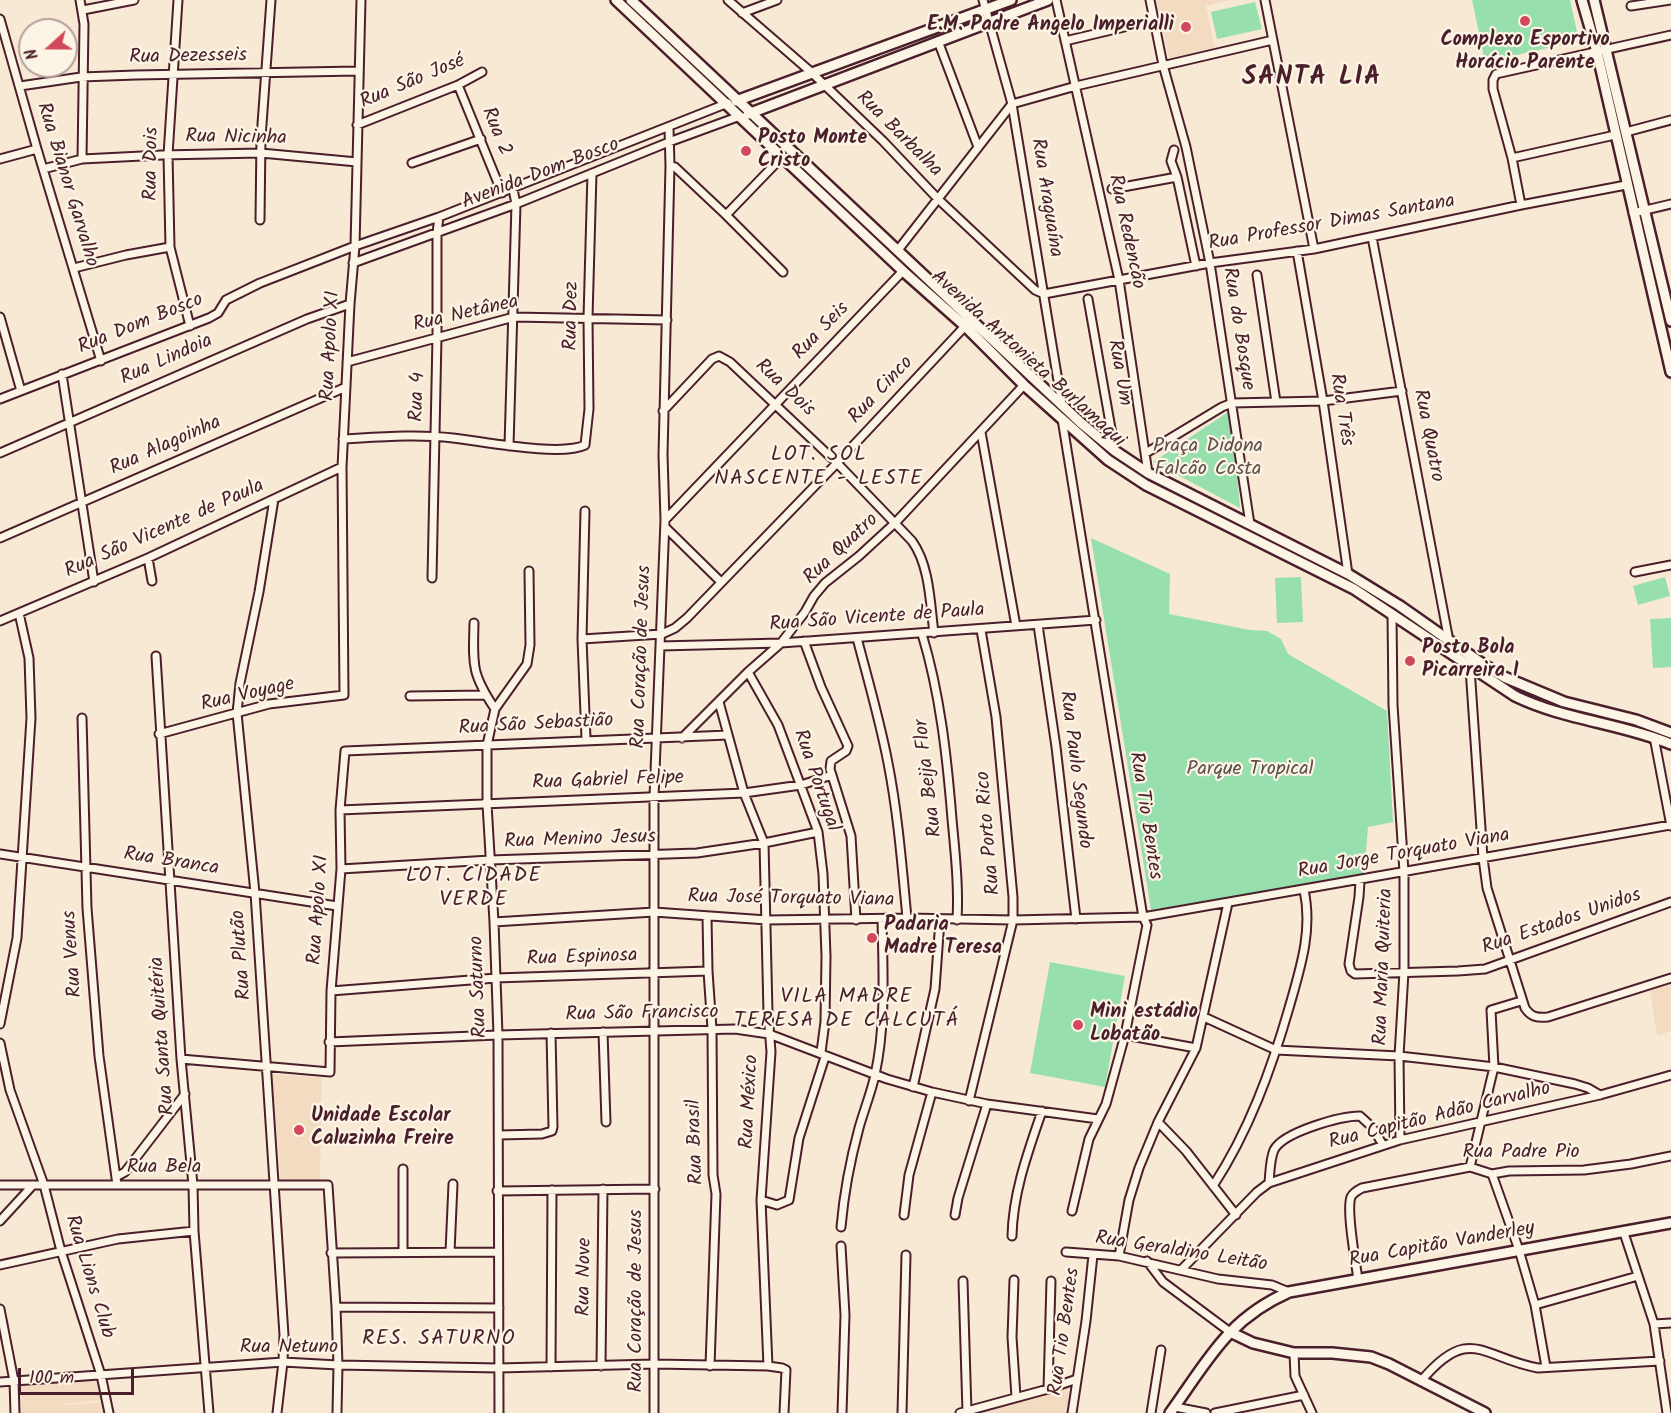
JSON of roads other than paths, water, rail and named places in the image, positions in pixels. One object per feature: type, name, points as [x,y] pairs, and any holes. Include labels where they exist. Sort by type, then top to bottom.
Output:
[{"type":"main road","name":"Avenida Antonieta Burlamaqui","points":[[616,0],[728,103],[903,271],[968,322],[1115,451],[1165,482],[1348,574],[1504,676],[1540,693],[1671,733]]},
{"type":"main road","points":[[728,103],[984,5],[1011,0]]},
{"type":"main road","points":[[740,116],[1047,0]]},
{"type":"main road","points":[[1582,0],[1597,52],[1671,372]]},
{"type":"main road","points":[[1594,0],[1644,210],[1668,294],[1671,321]]},
{"type":"main road","name":"Avenida Antonieta Burlamaqui","points":[[638,2],[738,100],[898,250],[968,322],[1024,385],[1108,460],[1161,493],[1354,589],[1515,696],[1538,707],[1654,737],[1671,744]]},
{"type":"main road","points":[[837,207],[844,200]]},
{"type":"main road","points":[[1044,403],[1051,394]]},
{"type":"main road","points":[[1062,405],[1062,419]]},
{"type":"main road","points":[[1161,493],[1165,482]]},
{"type":"main road","points":[[1177,501],[1182,490]]},
{"type":"main road","points":[[1392,614],[1396,604]]},
{"type":"main road","points":[[1405,623],[1410,614]]},
{"type":"main road","points":[[1574,716],[1577,705]]},
{"type":"main road","points":[[1595,721],[1597,710]]},
{"type":"main road","name":"Rua Capitão Vanderley","points":[[1172,1410],[1210,1354],[1230,1332],[1272,1300],[1289,1292],[1671,1223]]},
{"type":"main road","points":[[1230,1332],[1253,1343],[1293,1353],[1332,1353],[1371,1357],[1485,1413]]},
{"type":"street","points":[[80,0],[83,10],[82,159]]},
{"type":"street","points":[[83,10],[134,0]]},
{"type":"street","name":"Rua Dois","points":[[178,0],[168,155],[170,247],[190,326]]},
{"type":"street","points":[[260,220],[265,72],[271,0]]},
{"type":"street","name":"Rua Apolo XI","points":[[344,695],[342,467],[355,246],[361,0]]},
{"type":"street","name":"Rua Barbalha","points":[[728,0],[811,72],[883,141],[938,199],[1035,290],[1044,294]]},
{"type":"street","points":[[742,13],[777,0]]},
{"type":"street","name":"Rua Redencão","points":[[1056,0],[1119,280],[1148,473]]},
{"type":"street","name":"Rua do Bosque","points":[[1150,0],[1163,65],[1186,147],[1210,263],[1250,524]]},
{"type":"street","points":[[1265,0],[1314,249]]},
{"type":"street","points":[[1631,6],[1671,0]]},
{"type":"street","name":"Rua Araguaína","points":[[984,5],[1012,104],[1062,405]]},
{"type":"street","name":"Rua Bianor Garvalho","points":[[0,19],[101,361]]},
{"type":"street","points":[[1065,41],[1154,20]]},
{"type":"street","points":[[1521,205],[1512,158],[1493,89],[1494,77],[1499,73],[1671,35]]},
{"type":"street","points":[[898,250],[1012,104],[1076,86],[1273,40]]},
{"type":"street","points":[[938,41],[978,147]]},
{"type":"street","name":"Rua Dezesseis","points":[[20,86],[81,77],[358,71]]},
{"type":"street","name":"Rua São José","points":[[357,125],[458,85],[482,72]]},
{"type":"street","name":"Rua 2","points":[[458,85],[502,193]]},
{"type":"street","name":"Avenida Dom Bosco","points":[[355,246],[440,217],[728,103]]},
{"type":"street","name":"Avenida Dom Bosco","points":[[353,263],[516,204],[740,116]]},
{"type":"street","points":[[1626,132],[1671,120]]},
{"type":"street","name":"Rua Coração de Jesus","points":[[654,1413],[654,797],[665,524],[663,411],[667,320],[669,128]]},
{"type":"street","points":[[1512,158],[1615,135]]},
{"type":"street","points":[[412,163],[480,139]]},
{"type":"street","points":[[0,159],[37,149]]},
{"type":"street","points":[[1174,150],[1171,161],[1177,177],[1196,266]]},
{"type":"street","name":"Rua Nicinha","points":[[43,169],[82,159],[168,155],[261,153],[357,162]]},
{"type":"street","points":[[726,215],[782,157]]},
{"type":"street","points":[[670,166],[675,167],[783,272]]},
{"type":"street","name":"Rua Dez","points":[[509,446],[571,449],[585,445],[587,438],[592,173]]},
{"type":"street","points":[[1112,189],[1177,177]]},
{"type":"street","name":"Rua Professor Dimas Santana","points":[[1044,294],[1210,263],[1314,249],[1626,185]]},
{"type":"street","points":[[344,440],[434,437],[509,446],[516,204],[513,189]]},
{"type":"street","points":[[1633,213],[1671,204]]},
{"type":"street","name":"Rua 4","points":[[432,578],[437,233],[440,217]]},
{"type":"street","name":"Rua Quatro","points":[[1372,237],[1449,641]]},
{"type":"street","name":"Rua Dom Bosco","points":[[0,399],[190,326],[218,313],[226,300],[240,291],[355,246]]},
{"type":"street","points":[[74,268],[170,247]]},
{"type":"street","name":"Rua Três","points":[[1297,251],[1323,401],[1348,574]]},
{"type":"street","name":"Rua Seis","points":[[665,524],[903,271]]},
{"type":"street","points":[[1257,275],[1276,402]]},
{"type":"street","name":"Rua Um","points":[[1088,299],[1115,451]]},
{"type":"street","name":"Rua Lindoia","points":[[0,453],[307,319],[350,304]]},
{"type":"street","points":[[0,317],[21,392]]},
{"type":"street","name":"Rua Netânea","points":[[347,363],[514,318],[667,320]]},
{"type":"street","name":"Rua Cinco","points":[[662,634],[675,628],[687,618],[837,463],[968,322]]},
{"type":"street","name":"Rua Dois","points":[[663,411],[712,359],[719,356],[730,362],[837,463],[896,522],[919,551],[927,581],[934,633]]},
{"type":"street","points":[[62,374],[94,582]]},
{"type":"street","name":"Rua Quatro","points":[[682,738],[748,672],[781,643],[825,584],[896,522],[1024,385]]},
{"type":"street","name":"Rua Alagoinha","points":[[0,538],[346,387]]},
{"type":"street","points":[[1146,453],[1222,407],[1233,403],[1323,401],[1402,391]]},
{"type":"street","name":"Rua Tio Bentes","points":[[1062,419],[1143,917],[1147,925],[1125,1035],[1106,1104],[1089,1139],[1072,1211]]},
{"type":"street","points":[[981,432],[1016,626]]},
{"type":"street","name":"Rua São Vicente de Paula","points":[[0,621],[148,558],[342,467]]},
{"type":"street","name":"Rua Plutão","points":[[274,499],[259,592],[240,683],[237,713],[255,893],[284,1335],[277,1413]]},
{"type":"street","points":[[585,512],[582,639],[586,740]]},
{"type":"street","points":[[665,524],[722,582]]},
{"type":"street","points":[[148,558],[152,581]]},
{"type":"street","points":[[1635,572],[1671,565]]},
{"type":"street","name":"Rua Saturno","points":[[499,1413],[498,1035],[487,804],[487,745],[495,709],[527,664],[530,645],[529,571]]},
{"type":"street","points":[[0,1024],[16,938],[31,718],[29,658],[19,613]]},
{"type":"street","name":"Rua Maria Quiteria","points":[[1392,614],[1394,705],[1404,872],[1404,972],[1399,1056],[1400,1140]]},
{"type":"street","name":"Rua São Vicente de Paula","points":[[660,646],[781,643],[1096,620]]},
{"type":"street","points":[[474,623],[473,664],[477,678],[495,709]]},
{"type":"street","name":"Rua Paulo Segundo","points":[[1038,625],[1056,747],[1076,919]]},
{"type":"street","name":"Rua Porto Rico","points":[[969,1101],[1013,920],[1013,897],[996,717],[981,630]]},
{"type":"street","points":[[582,639],[662,634]]},
{"type":"street","name":"Rua Beija Flor","points":[[922,634],[934,685],[948,769],[957,872],[957,920]]},
{"type":"street","points":[[857,638],[888,764],[907,918]]},
{"type":"street","points":[[804,641],[821,687],[847,742],[846,751],[831,761],[832,775],[851,836],[856,920]]},
{"type":"street","name":"Rua Santa Quitéria","points":[[156,656],[159,734],[181,1059],[193,1185],[194,1231],[207,1366],[209,1413]]},
{"type":"street","points":[[1470,668],[1487,888],[1521,1001],[1530,1015],[1537,1018],[1548,1017],[1671,978]]},
{"type":"street","name":"Rua Portugal","points":[[748,672],[778,725],[818,832],[825,920],[826,992],[823,1054],[799,1138],[789,1200],[777,1205],[761,1200]]},
{"type":"street","points":[[410,696],[485,694]]},
{"type":"street","name":"Rua Voyage","points":[[159,734],[269,704],[344,695]]},
{"type":"street","name":"Rua México","points":[[719,702],[744,793],[764,843],[771,1052],[761,1200],[768,1366]]},
{"type":"street","name":"Rua Venus","points":[[82,718],[87,908],[99,1056],[116,1181]]},
{"type":"street","name":"Rua São Sebastião","points":[[345,751],[728,735]]},
{"type":"street","points":[[1654,737],[1671,825]]},
{"type":"street","name":"Rua Apolo XI","points":[[267,1067],[330,1072],[329,1042],[345,751]]},
{"type":"street","name":"Rua Gabriel Felipe","points":[[340,810],[744,793],[801,785],[832,775]]},
{"type":"street","name":"Rua Jorge Torquato Viana","points":[[1143,917],[1671,825]]},
{"type":"street","name":"Rua Menino Jesus","points":[[340,869],[490,860],[696,853],[818,832]]},
{"type":"street","name":"Rua Branca","points":[[0,854],[337,906]]},
{"type":"street","name":"Rua Estados Unidos","points":[[1360,880],[1349,964],[1350,971],[1355,974],[1485,969],[1671,902]]},
{"type":"street","points":[[1213,1186],[1237,1148],[1276,1050],[1305,948],[1307,928],[1304,890]]},
{"type":"street","points":[[1119,1256],[1131,1193],[1142,1159],[1196,1048],[1228,903]]},
{"type":"street","points":[[494,922],[654,912]]},
{"type":"street","name":"Rua José Torquato Viana","points":[[654,912],[767,920],[907,918],[1013,920],[1143,917]]},
{"type":"street","name":"Rua Brasil","points":[[707,917],[712,1029],[712,1164],[716,1206],[710,1366]]},
{"type":"street","points":[[841,1227],[844,1190],[875,1075],[882,1010],[882,919]]},
{"type":"street","points":[[913,1087],[935,989],[940,920]]},
{"type":"street","name":"Rua Espinosa","points":[[495,978],[708,971]]},
{"type":"street","points":[[332,992],[495,978]]},
{"type":"street","points":[[1470,1167],[1479,1121],[1494,1067],[1491,1010],[1521,1001]]},
{"type":"street","points":[[1204,1017],[1276,1050],[1399,1056],[1494,1067],[1575,1084],[1600,1095]]},
{"type":"street","name":"Rua São Francisco","points":[[498,1035],[735,1029],[769,1034],[875,1075],[932,1092],[987,1104],[1098,1119]]},
{"type":"street","points":[[603,1032],[606,1122]]},
{"type":"street","points":[[499,1135],[549,1133],[553,1127],[551,1033]]},
{"type":"street","points":[[329,1042],[498,1035]]},
{"type":"street","points":[[1125,1035],[1196,1048]]},
{"type":"street","name":"Rua Lions Club","points":[[0,1043],[10,1090],[44,1185],[61,1251],[101,1375],[110,1413]]},
{"type":"street","points":[[181,1059],[267,1067]]},
{"type":"street","name":"Rua Capitão Adão Carvalho","points":[[1181,1270],[1257,1192],[1269,1183],[1400,1140],[1600,1095],[1671,1075]]},
{"type":"street","points":[[904,1215],[909,1174],[932,1092]]},
{"type":"street","points":[[116,1181],[185,1094]]},
{"type":"street","points":[[955,1215],[958,1198],[987,1104]]},
{"type":"street","points":[[1012,1236],[1019,1183],[1042,1111]]},
{"type":"street","points":[[1269,1183],[1274,1149],[1281,1141],[1299,1131],[1360,1116],[1372,1127],[1383,1145]]},
{"type":"street","points":[[1158,1122],[1186,1151],[1236,1215]]},
{"type":"street","name":"Rua Padre Pio","points":[[1358,1280],[1350,1210],[1351,1197],[1356,1191],[1370,1186],[1470,1167],[1486,1174],[1509,1171],[1605,1168],[1671,1156]]},
{"type":"street","points":[[403,1168],[403,1252]]},
{"type":"street","points":[[1492,1174],[1519,1250],[1535,1305],[1546,1367]]},
{"type":"street","name":"Rua Bela","points":[[0,1185],[116,1181],[193,1185],[328,1185],[332,1253]]},
{"type":"street","points":[[0,1221],[33,1185]]},
{"type":"street","points":[[450,1252],[453,1185]]},
{"type":"street","name":"Rua Coração de Jesus","points":[[497,1191],[655,1189]]},
{"type":"street","points":[[551,1367],[552,1190]]},
{"type":"street","name":"Rua Nove","points":[[601,1366],[603,1190]]},
{"type":"street","points":[[0,1265],[118,1239],[194,1231]]},
{"type":"street","points":[[1624,1233],[1654,1324],[1667,1413]]},
{"type":"street","points":[[841,1246],[844,1315],[842,1413]]},
{"type":"street","points":[[337,1413],[338,1365],[332,1253],[497,1252]]},
{"type":"street","name":"Rua Geraldino Leitão","points":[[1066,1252],[1119,1256],[1218,1279],[1272,1285],[1289,1292]]},
{"type":"street","points":[[902,1413],[906,1255]]},
{"type":"street","name":"Rua Tio Bentes","points":[[1072,1413],[1086,1322],[1093,1255]]},
{"type":"street","points":[[1147,1262],[1163,1282],[1230,1332]]},
{"type":"street","points":[[1535,1305],[1638,1276]]},
{"type":"street","points":[[1014,1280],[1012,1328],[1016,1397]]},
{"type":"street","points":[[963,1281],[963,1412],[1077,1379]]},
{"type":"street","points":[[1048,1389],[1051,1281]]},
{"type":"street","points":[[336,1307],[499,1308]]},
{"type":"street","points":[[0,1309],[14,1381],[15,1413]]},
{"type":"street","points":[[1654,1324],[1671,1323]]},
{"type":"street","points":[[1421,1381],[1445,1356],[1473,1348],[1481,1348],[1522,1365],[1538,1368],[1660,1361]]},
{"type":"street","points":[[1151,1413],[1161,1350]]},
{"type":"street","points":[[1293,1353],[1295,1376],[1312,1413]]},
{"type":"street","name":"Rua Netuno","points":[[0,1382],[283,1362],[499,1368],[654,1364],[768,1366]]},
{"type":"street","points":[[768,1366],[786,1370],[784,1413]]},
{"type":"street","points":[[1215,1413],[1304,1395]]},
{"type":"street","points":[[1172,1410],[1206,1413]]},
{"type":"place","name":"Complexo Esportivo Horácio Parente","points":[[1525,21]]},
{"type":"place","name":"E.M. Padre Angelo Imperialli","points":[[1186,27]]},
{"type":"place","name":"Posto Monte Cristo","points":[[746,151]]},
{"type":"place","name":"Posto Bola Picarreira I","points":[[1410,661]]},
{"type":"place","name":"Padaria Madre Teresa","points":[[872,938]]},
{"type":"place","name":"Mini estádio Lobatão","points":[[1078,1025]]},
{"type":"place","name":"Unidade Escolar Caluzinha Freire","points":[[299,1130]]},
{"type":"district","name":"SANTA LIA","points":[[1312,80]]},
{"type":"district","name":"LOT. SOL NASCENTE - LESTE","points":[[819,468]]},
{"type":"district","name":"LOT. CIDADE VERDE","points":[[474,889]]},
{"type":"district","name":"VILA MADRE TERESA DE CALCUTÁ","points":[[847,1010]]},
{"type":"district","name":"RES. SATURNO","points":[[439,1340]]},
{"type":"park label","name":"Praça Didona Falcão Costa","points":[[1208,460]]},
{"type":"park label","name":"Parque Tropical","points":[[1250,771]]}]
